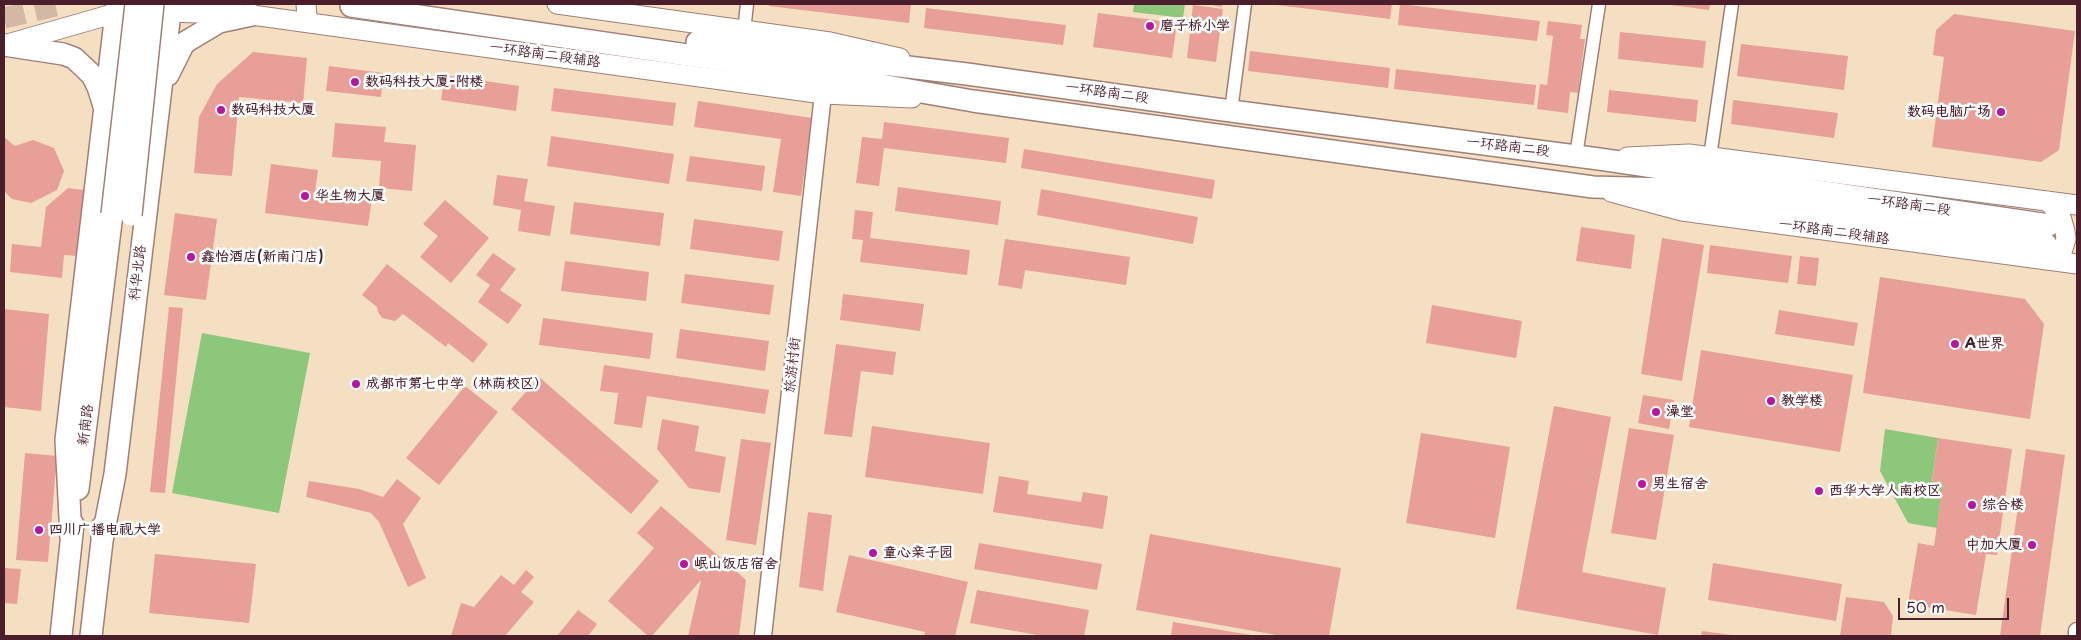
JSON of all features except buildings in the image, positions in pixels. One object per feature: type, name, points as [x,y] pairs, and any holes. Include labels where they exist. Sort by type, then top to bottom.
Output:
[{"type":"main road","points":[[122,215],[136,4]]},
{"type":"main road","points":[[306,4],[306,17],[312,23]]},
{"type":"main road","name":"一环路南二段","points":[[419,4],[645,36],[967,74],[1599,159],[2050,243]]},
{"type":"main road","points":[[566,4],[830,42],[967,74]]},
{"type":"main road","points":[[122,215],[165,6]]},
{"type":"main road","name":"一环路南二段辅路","points":[[4,45],[117,8],[165,6],[312,23],[823,94],[973,101]]},
{"type":"main road","name":"科华北路","points":[[102,541],[116,474],[150,174],[162,87],[165,6]]},
{"type":"main road","name":"一环路南二段","points":[[351,6],[818,74],[973,101],[1593,187],[1667,189],[2050,243]]},
{"type":"main road","points":[[71,538],[66,440],[117,8]]},
{"type":"main road","points":[[162,87],[184,43],[219,22],[252,15]]},
{"type":"main road","points":[[4,45],[57,53],[74,58],[92,75],[105,110]]},
{"type":"main road","points":[[99,169],[110,139],[128,135],[147,144],[150,174]]},
{"type":"main road","points":[[1599,159],[1688,154],[2067,203],[2061,217],[2066,240],[2062,252],[2050,243]]},
{"type":"main road","name":"新南路","points":[[61,636],[71,538],[122,215]]},
{"type":"main road","name":"新南路","points":[[91,636],[102,541],[101,473],[122,215]]},
{"type":"main road","points":[[2050,243],[2077,264]]},
{"type":"street","points":[[744,31],[747,4]]},
{"type":"street","points":[[1231,111],[1245,4]]},
{"type":"street","points":[[1576,156],[1599,4]]},
{"type":"street","points":[[1710,157],[1732,4]]},
{"type":"street","name":"旅游村街","points":[[763,636],[823,94]]},
{"type":"street","points":[[2076,636],[2077,631]]},
{"type":"green space","points":[[1134,4],[1185,4],[1183,18],[1133,12]]},
{"type":"green space","points":[[202,333],[310,353],[279,513],[172,493]]},
{"type":"green space","points":[[1885,429],[1938,438],[1932,481],[1943,483],[1937,528],[1908,523],[1880,471]]},
{"type":"tunnel","points":[[4,18],[64,4]]},
{"type":"tunnel","points":[[2046,244],[2077,249]]},
{"type":"place","name":"磨子桥小学","points":[[1150,26]]},
{"type":"place","name":"数码科技大厦-附楼","points":[[355,82]]},
{"type":"place","name":"数码科技大厦","points":[[221,110]]},
{"type":"place","name":"数码电脑广场","points":[[2001,112]]},
{"type":"place","name":"华生物大厦","points":[[305,196]]},
{"type":"place","name":"鑫怡酒店(新南门店)","points":[[191,257]]},
{"type":"place","name":"A世界","points":[[1955,344]]},
{"type":"place","name":"成都市第七中学（林荫校区）","points":[[356,384]]},
{"type":"place","name":"教学楼","points":[[1771,401]]},
{"type":"place","name":"澡堂","points":[[1656,412]]},
{"type":"place","name":"男生宿舍","points":[[1642,484]]},
{"type":"place","name":"西华大学人南校区","points":[[1819,491]]},
{"type":"place","name":"综合楼","points":[[1972,505]]},
{"type":"place","name":"四川广播电视大学","points":[[39,530]]},
{"type":"place","name":"中加大厦","points":[[2032,545]]},
{"type":"place","name":"童心亲子园","points":[[873,553]]},
{"type":"place","name":"岷山饭店宿舍","points":[[684,564]]}]
